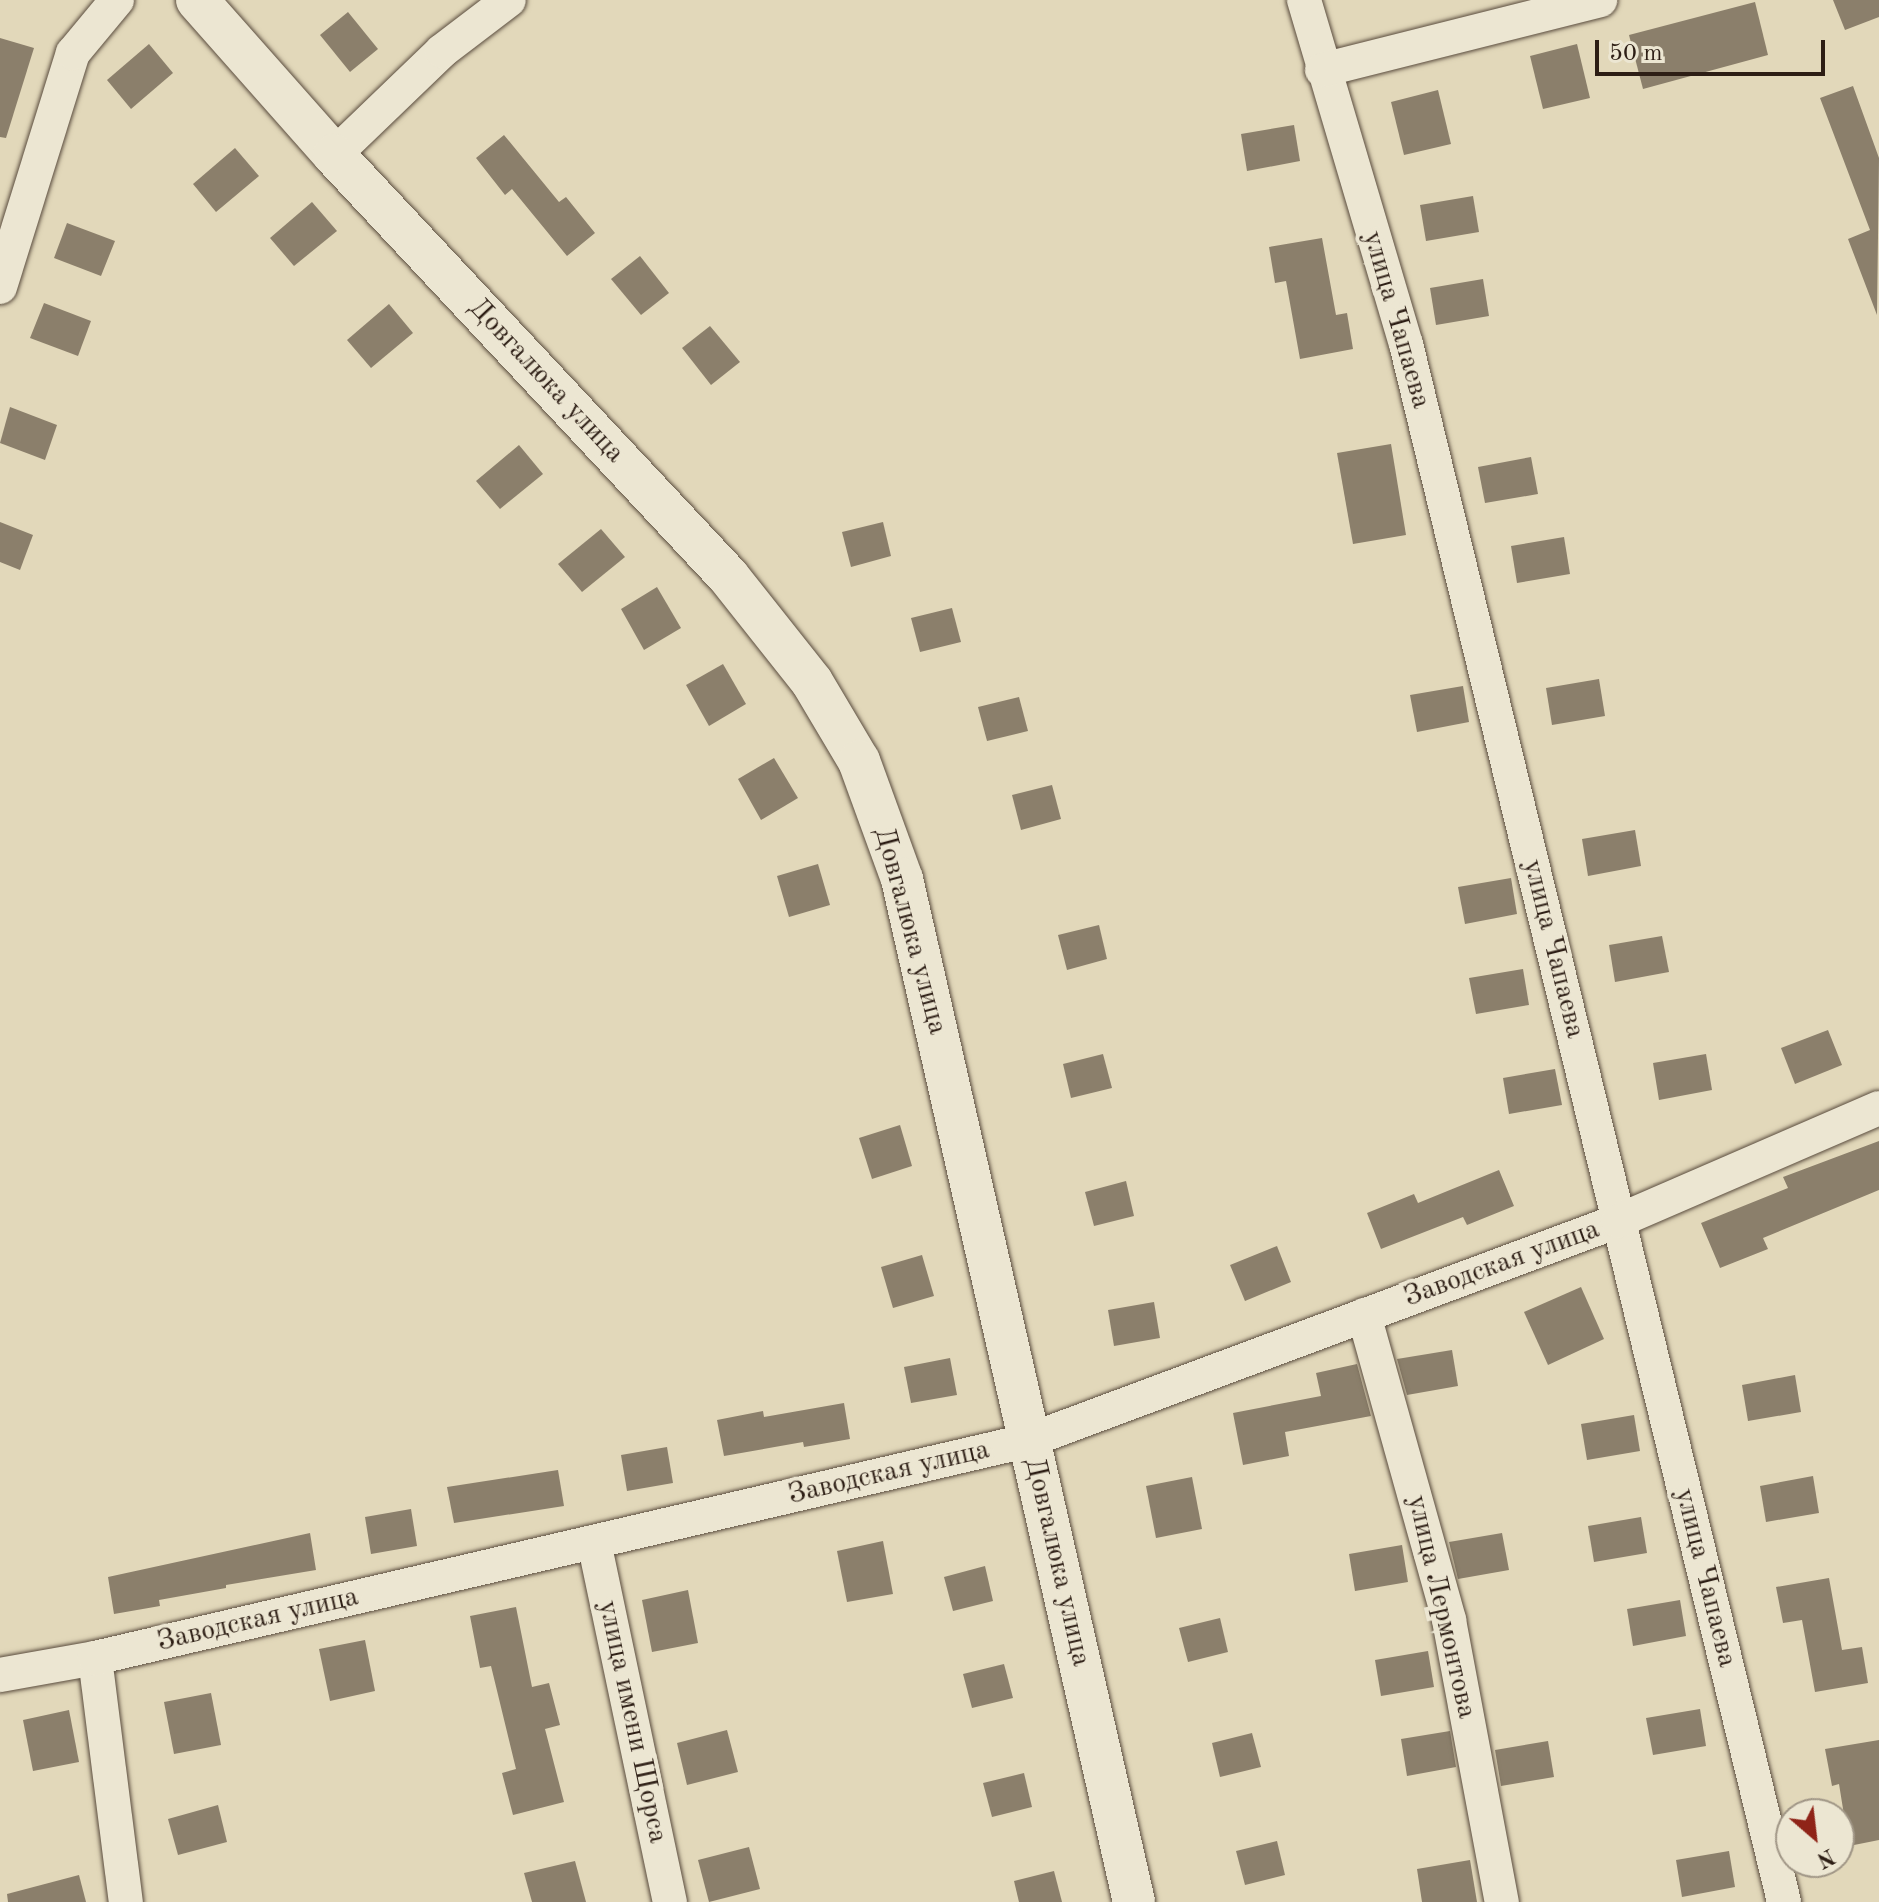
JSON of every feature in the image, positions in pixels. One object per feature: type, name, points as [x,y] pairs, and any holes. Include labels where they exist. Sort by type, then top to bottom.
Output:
[{"type":"street","points":[[0,287],[73,53],[117,0]]},
{"type":"street","name":"Довгалюка улица","points":[[197,0],[334,155],[728,576],[812,682],[859,761],[902,879],[1134,1902]]},
{"type":"street","points":[[334,155],[442,51],[509,0]]},
{"type":"street","name":"улица Чапаева","points":[[1304,0],[1322,70],[1406,344],[1784,1902]]},
{"type":"street","points":[[1322,70],[1600,0]]},
{"type":"street","name":"Заводская улица","points":[[0,1675],[95,1658],[1030,1440],[1618,1221],[1879,1108]]},
{"type":"street","name":"улица Лермонтова","points":[[1364,1315],[1449,1620],[1502,1902]]},
{"type":"street","name":"улица имени Щорса","points":[[594,1542],[670,1902]]},
{"type":"street","points":[[95,1658],[126,1902]]},
{"type":"building","points":[[1833,0],[1879,0],[1879,17],[1845,30]]},
{"type":"building","points":[[1755,2],[1768,55],[1643,89],[1629,35]]},
{"type":"building","points":[[348,12],[378,49],[350,72],[320,35]]},
{"type":"building","points":[[0,38],[34,48],[6,138],[0,137]]},
{"type":"building","points":[[149,44],[173,73],[131,109],[107,80]]},
{"type":"building","points":[[1577,44],[1590,98],[1543,109],[1530,56]]},
{"type":"building","points":[[1853,86],[1879,158],[1877,315],[1848,239],[1870,230],[1820,98]]},
{"type":"building","points":[[1438,90],[1451,144],[1404,155],[1391,102]]},
{"type":"building","points":[[1294,125],[1300,161],[1247,171],[1241,134]]},
{"type":"building","points":[[504,135],[559,202],[566,197],[595,233],[567,256],[512,189],[505,195],[476,158]]},
{"type":"building","points":[[235,148],[259,176],[216,212],[193,184]]},
{"type":"building","points":[[1473,196],[1479,232],[1426,241],[1420,205]]},
{"type":"building","points":[[312,202],[337,231],[294,266],[270,238]]},
{"type":"building","points":[[67,223],[115,241],[101,276],[54,258]]},
{"type":"building","points":[[1322,238],[1336,315],[1347,313],[1353,349],[1300,359],[1286,281],[1275,283],[1269,247]]},
{"type":"building","points":[[640,256],[669,293],[641,315],[611,279]]},
{"type":"building","points":[[1483,279],[1489,316],[1436,325],[1430,288]]},
{"type":"building","points":[[44,303],[91,321],[78,356],[30,338]]},
{"type":"building","points":[[389,304],[413,333],[371,368],[347,340]]},
{"type":"building","points":[[710,326],[740,362],[711,385],[682,348]]},
{"type":"building","points":[[10,407],[57,425],[45,460],[0,443]]},
{"type":"building","points":[[1391,444],[1406,535],[1353,544],[1337,453]]},
{"type":"building","points":[[519,445],[543,474],[500,509],[476,481]]},
{"type":"building","points":[[1531,457],[1538,494],[1485,503],[1478,467]]},
{"type":"building","points":[[0,522],[33,535],[20,570],[0,562]]},
{"type":"building","points":[[883,522],[891,556],[851,567],[842,532]]},
{"type":"building","points":[[601,529],[625,557],[582,592],[558,564]]},
{"type":"building","points":[[1564,537],[1570,574],[1517,583],[1511,546]]},
{"type":"building","points":[[657,587],[681,628],[644,650],[621,609]]},
{"type":"building","points":[[952,608],[961,642],[920,652],[911,618]]},
{"type":"building","points":[[723,664],[746,704],[709,726],[686,685]]},
{"type":"building","points":[[1599,679],[1605,716],[1552,725],[1546,688]]},
{"type":"building","points":[[1463,686],[1469,722],[1417,732],[1410,695]]},
{"type":"building","points":[[1019,697],[1028,731],[987,741],[978,707]]},
{"type":"building","points":[[774,758],[798,798],[761,820],[738,779]]},
{"type":"building","points":[[1052,785],[1061,819],[1021,830],[1012,795]]},
{"type":"building","points":[[1635,830],[1641,866],[1588,876],[1582,839]]},
{"type":"building","points":[[818,864],[830,905],[789,917],[777,876]]},
{"type":"building","points":[[1511,878],[1517,914],[1465,924],[1458,887]]},
{"type":"building","points":[[1099,925],[1107,959],[1067,970],[1058,935]]},
{"type":"building","points":[[1662,936],[1669,972],[1615,982],[1609,945]]},
{"type":"building","points":[[1523,969],[1529,1005],[1476,1014],[1469,978]]},
{"type":"building","points":[[1828,1030],[1842,1065],[1795,1084],[1781,1048]]},
{"type":"building","points":[[1103,1054],[1112,1088],[1071,1098],[1063,1064]]},
{"type":"building","points":[[1706,1054],[1712,1090],[1659,1100],[1653,1063]]},
{"type":"building","points":[[1555,1069],[1562,1105],[1509,1114],[1503,1078]]},
{"type":"building","points":[[900,1125],[912,1166],[872,1179],[859,1138]]},
{"type":"building","points":[[1879,1141],[1879,1190],[1763,1238],[1768,1249],[1720,1268],[1701,1223],[1788,1188],[1783,1177]]},
{"type":"building","points":[[1499,1170],[1514,1206],[1467,1225],[1463,1217],[1381,1249],[1367,1213],[1414,1194],[1418,1203]]},
{"type":"building","points":[[1126,1181],[1134,1216],[1094,1226],[1085,1192]]},
{"type":"building","points":[[1277,1246],[1291,1282],[1245,1301],[1230,1265]]},
{"type":"building","points":[[922,1255],[934,1296],[893,1308],[881,1267]]},
{"type":"building","points":[[1581,1287],[1604,1339],[1548,1365],[1524,1312]]},
{"type":"building","points":[[1154,1302],[1160,1338],[1114,1346],[1108,1310]]},
{"type":"building","points":[[1452,1350],[1458,1386],[1407,1395],[1397,1359]]},
{"type":"building","points":[[950,1358],[957,1395],[911,1403],[904,1367]]},
{"type":"building","points":[[1357,1364],[1371,1416],[1285,1432],[1289,1456],[1243,1465],[1233,1413],[1321,1396],[1316,1373]]},
{"type":"building","points":[[1795,1375],[1801,1412],[1748,1421],[1742,1385]]},
{"type":"building","points":[[844,1403],[850,1439],[804,1447],[803,1442],[724,1456],[717,1420],[763,1411],[764,1417]]},
{"type":"building","points":[[1634,1415],[1640,1451],[1587,1460],[1581,1424]]},
{"type":"building","points":[[667,1447],[673,1483],[627,1491],[621,1455]]},
{"type":"building","points":[[558,1470],[564,1506],[454,1523],[447,1487]]},
{"type":"building","points":[[1813,1476],[1819,1513],[1766,1522],[1760,1486]]},
{"type":"building","points":[[1192,1477],[1202,1529],[1156,1538],[1146,1486]]},
{"type":"building","points":[[411,1509],[417,1546],[371,1554],[365,1517]]},
{"type":"building","points":[[1641,1517],[1647,1553],[1594,1562],[1588,1526]]},
{"type":"building","points":[[310,1533],[316,1570],[226,1585],[226,1588],[159,1600],[160,1606],[114,1614],[108,1577]]},
{"type":"building","points":[[1502,1533],[1509,1570],[1458,1579],[1449,1542]]},
{"type":"building","points":[[883,1541],[893,1594],[847,1602],[837,1551]]},
{"type":"building","points":[[1402,1545],[1408,1582],[1355,1591],[1349,1554]]},
{"type":"building","points":[[985,1566],[993,1601],[953,1611],[944,1577]]},
{"type":"building","points":[[1829,1578],[1842,1650],[1862,1647],[1868,1683],[1815,1692],[1802,1620],[1783,1623],[1776,1587]]},
{"type":"building","points":[[688,1590],[698,1643],[652,1652],[642,1600]]},
{"type":"building","points":[[1680,1600],[1686,1636],[1633,1646],[1627,1609]]},
{"type":"building","points":[[516,1607],[532,1687],[549,1683],[560,1725],[545,1729],[564,1802],[513,1815],[502,1773],[516,1769],[491,1666],[480,1668],[470,1616]]},
{"type":"building","points":[[1220,1618],[1228,1652],[1188,1662],[1179,1628]]},
{"type":"building","points":[[365,1640],[375,1691],[330,1701],[319,1649]]},
{"type":"building","points":[[1428,1651],[1434,1687],[1381,1696],[1375,1660]]},
{"type":"building","points":[[1004,1664],[1013,1698],[972,1708],[963,1674]]},
{"type":"building","points":[[211,1693],[221,1745],[174,1754],[164,1702]]},
{"type":"building","points":[[1700,1709],[1706,1746],[1653,1755],[1646,1718]]},
{"type":"building","points":[[69,1710],[79,1762],[33,1771],[23,1720]]},
{"type":"building","points":[[727,1730],[738,1772],[687,1785],[677,1743]]},
{"type":"building","points":[[1450,1731],[1456,1767],[1407,1776],[1401,1739]]},
{"type":"building","points":[[1252,1733],[1261,1767],[1220,1777],[1212,1743]]},
{"type":"building","points":[[1879,1740],[1879,1840],[1855,1845],[1855,1798],[1841,1798],[1839,1784],[1832,1786],[1825,1749]]},
{"type":"building","points":[[1548,1741],[1554,1777],[1501,1786],[1495,1750]]},
{"type":"building","points":[[1024,1773],[1032,1807],[992,1817],[983,1783]]},
{"type":"building","points":[[218,1805],[227,1842],[178,1855],[168,1819]]},
{"type":"building","points":[[1277,1841],[1285,1875],[1245,1885],[1236,1851]]},
{"type":"building","points":[[749,1847],[760,1889],[709,1902],[698,1860]]},
{"type":"building","points":[[1729,1851],[1735,1887],[1682,1897],[1676,1860]]},
{"type":"building","points":[[1470,1860],[1477,1902],[1422,1902],[1417,1869]]},
{"type":"building","points":[[575,1861],[586,1902],[532,1902],[524,1873]]},
{"type":"building","points":[[1054,1871],[1062,1902],[1019,1902],[1014,1881]]},
{"type":"building","points":[[79,1875],[86,1902],[8,1902],[7,1894]]}]
